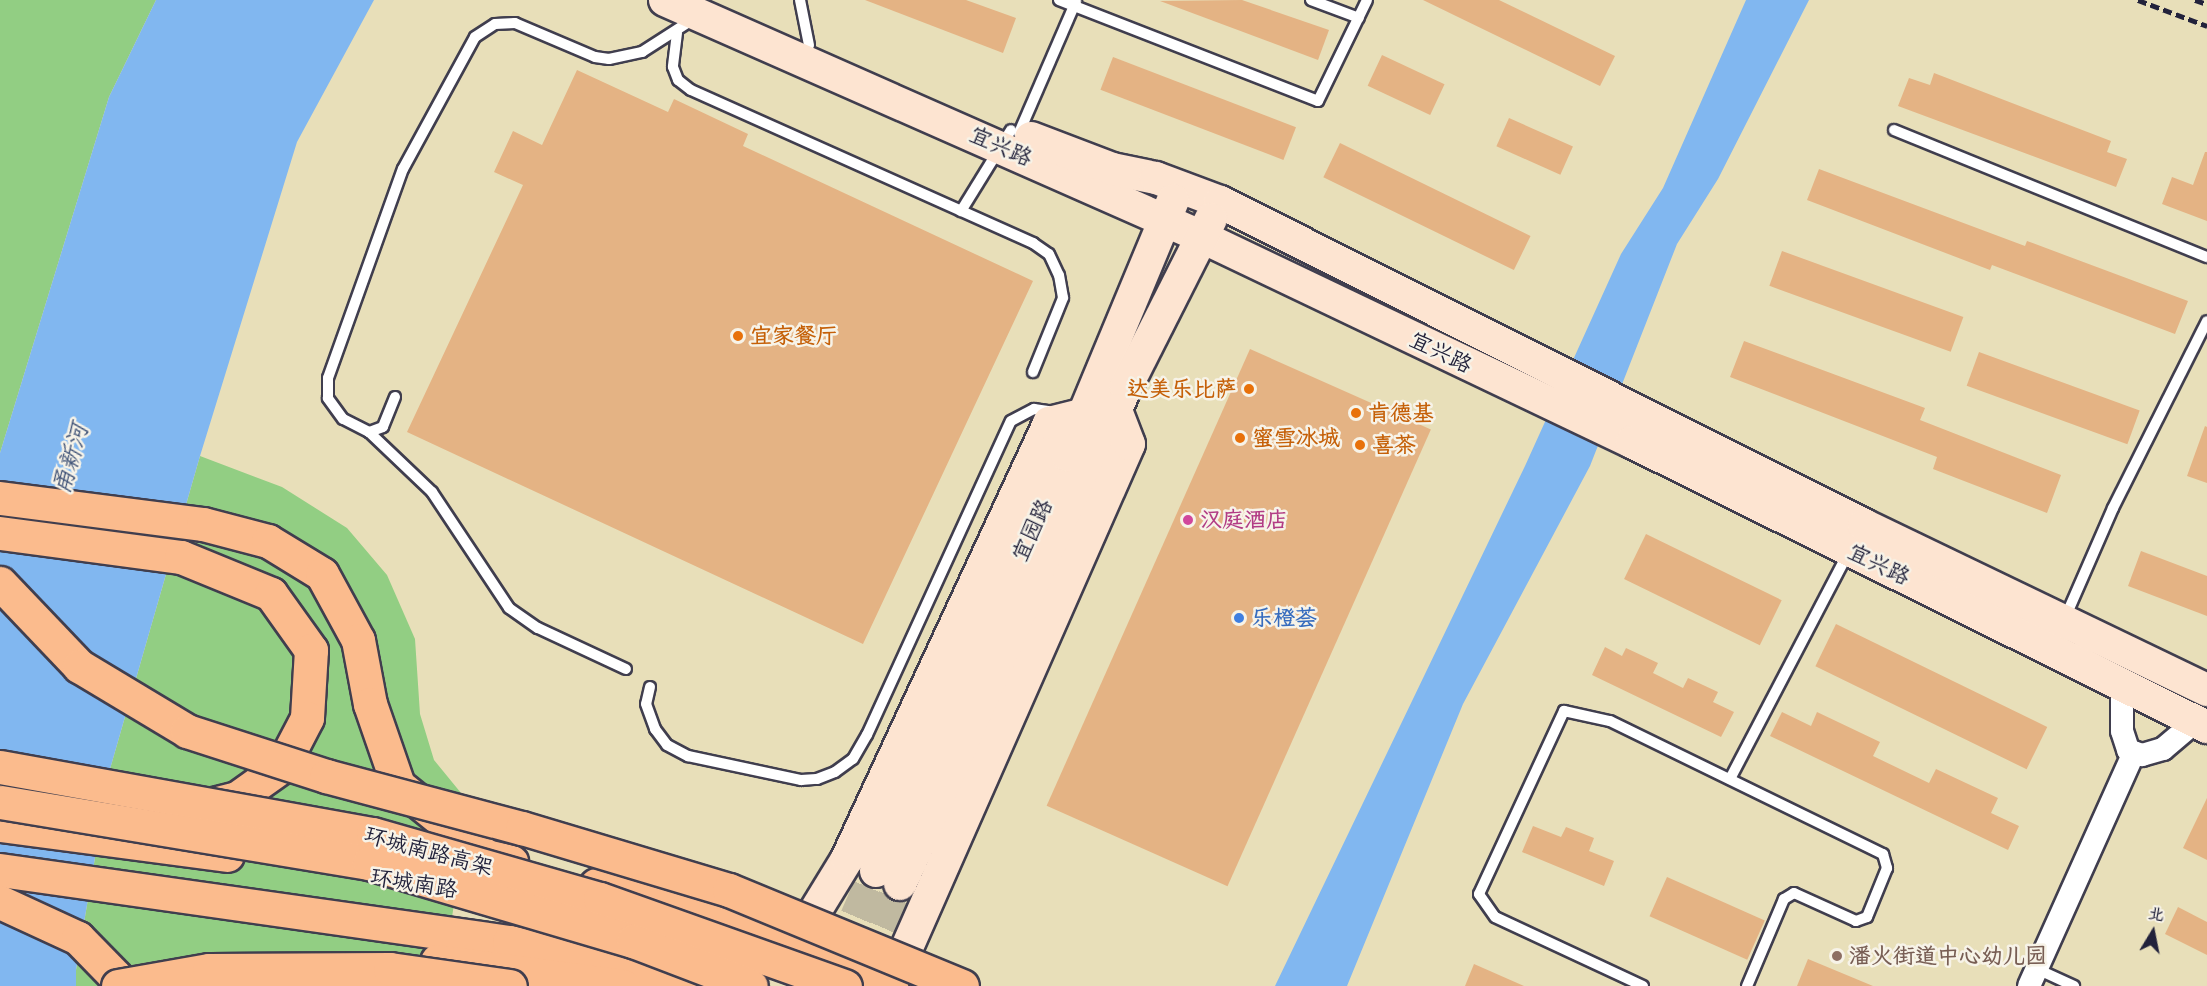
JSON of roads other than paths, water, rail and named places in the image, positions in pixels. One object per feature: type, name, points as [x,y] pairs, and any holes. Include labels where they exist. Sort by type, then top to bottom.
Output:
[{"type":"main road","points":[[0,498],[202,524],[268,541],[321,574],[341,603],[358,640],[370,704],[398,785],[486,856],[706,910],[795,944]]},
{"type":"main road","points":[[0,533],[181,557],[271,594],[311,650],[307,718],[282,766],[237,798],[172,813],[101,811],[0,801]]},
{"type":"main road","points":[[0,583],[79,666],[186,731],[326,776],[522,828],[729,890],[962,986]]},
{"type":"main road","name":"环城南路高架","points":[[0,767],[373,834],[600,899],[845,986]]},
{"type":"main road","name":"环城南路高架","points":[[0,801],[369,863],[633,941],[752,986]]},
{"type":"main road","points":[[0,820],[108,839]]},
{"type":"main road","name":"环城南路","points":[[0,825],[293,863],[614,910],[795,944],[891,986]]},
{"type":"main road","name":"环城南路","points":[[0,870],[509,942],[721,986]]},
{"type":"main road","points":[[0,902],[78,938],[116,977],[118,986],[209,970],[379,969],[510,986]]},
{"type":"main road","points":[[256,986],[286,968],[317,960],[403,957],[623,986]]},
{"type":"street","name":"宜兴路","points":[[665,0],[1011,136],[1112,169],[1180,185],[1220,202],[1540,360],[1637,428],[1850,550],[2201,724]]},
{"type":"street","name":"宜兴路","points":[[699,13],[808,45],[1011,136],[1165,220],[1544,401],[1637,428],[2063,621],[2207,690]]},
{"type":"street","name":"宜园路","points":[[1180,185],[888,878],[1220,202]]},
{"type":"street","points":[[891,986],[1129,444],[1116,410]]},
{"type":"street","points":[[795,944],[847,859],[1049,423],[1082,415]]},
{"type":"street","points":[[2122,686],[2122,731],[2128,750],[2142,755],[2163,749],[2201,724]]},
{"type":"street","points":[[2033,978],[2134,752]]},
{"type":"lane","points":[[800,0],[808,45]]},
{"type":"lane","points":[[1059,0],[1076,3],[1318,101],[1367,0]]},
{"type":"lane","points":[[1311,0],[1359,18]]},
{"type":"lane","points":[[961,211],[1011,136],[1076,3]]},
{"type":"lane","points":[[699,13],[673,67],[678,80],[691,90],[1033,243],[1049,254],[1059,275],[1063,297],[1058,315],[1033,372]]},
{"type":"lane","points":[[626,669],[538,628],[509,609],[432,492],[369,432],[343,419],[328,398],[328,378],[403,170],[475,37],[495,24],[515,23],[595,57],[609,59],[642,52],[699,13]]},
{"type":"lane","points":[[1894,130],[2207,257]]},
{"type":"lane","points":[[2063,621],[2113,508],[2207,321]]},
{"type":"lane","points":[[369,432],[383,427],[395,397]]},
{"type":"lane","points":[[650,687],[646,704],[655,729],[667,745],[688,756],[801,780],[835,772],[853,759],[867,735],[1011,421],[1034,409],[1082,415]]},
{"type":"lane","points":[[1730,779],[1850,550]]},
{"type":"lane","points":[[1643,986],[1495,917],[1479,894],[1564,711],[1610,721],[1883,854],[1887,868],[1867,917],[1856,921],[1794,892],[1784,899],[1747,986]]},
{"type":"lane","points":[[2033,978],[2074,986]]},
{"type":"water","name":"甬新河","points":[[156,0],[374,0],[297,142],[200,456],[110,769],[76,970],[76,986],[0,986],[0,453],[109,97]]},
{"type":"water","points":[[1746,0],[1809,0],[1718,179],[1677,244],[1590,466],[1463,704],[1347,986],[1275,986],[1525,466],[1621,254],[1663,188]]},
{"type":"tunnel","points":[[837,961],[876,871]]},
{"type":"tunnel","points":[[862,971],[900,884]]},
{"type":"railway","points":[[2138,0],[2207,26]]},
{"type":"railway","points":[[2195,0],[2207,4]]},
{"type":"place","name":"宜家餐厅","points":[[738,336]]},
{"type":"place","name":"达美乐比萨","points":[[1249,389]]},
{"type":"place","name":"肯德基","points":[[1356,413]]},
{"type":"place","name":"蜜雪冰城","points":[[1240,438]]},
{"type":"place","name":"喜茶","points":[[1360,445]]},
{"type":"place","name":"汉庭酒店","points":[[1188,520]]},
{"type":"place","name":"乐橙荟","points":[[1239,618]]},
{"type":"place","name":"潘火街道中心幼儿园","points":[[1837,956]]}]
